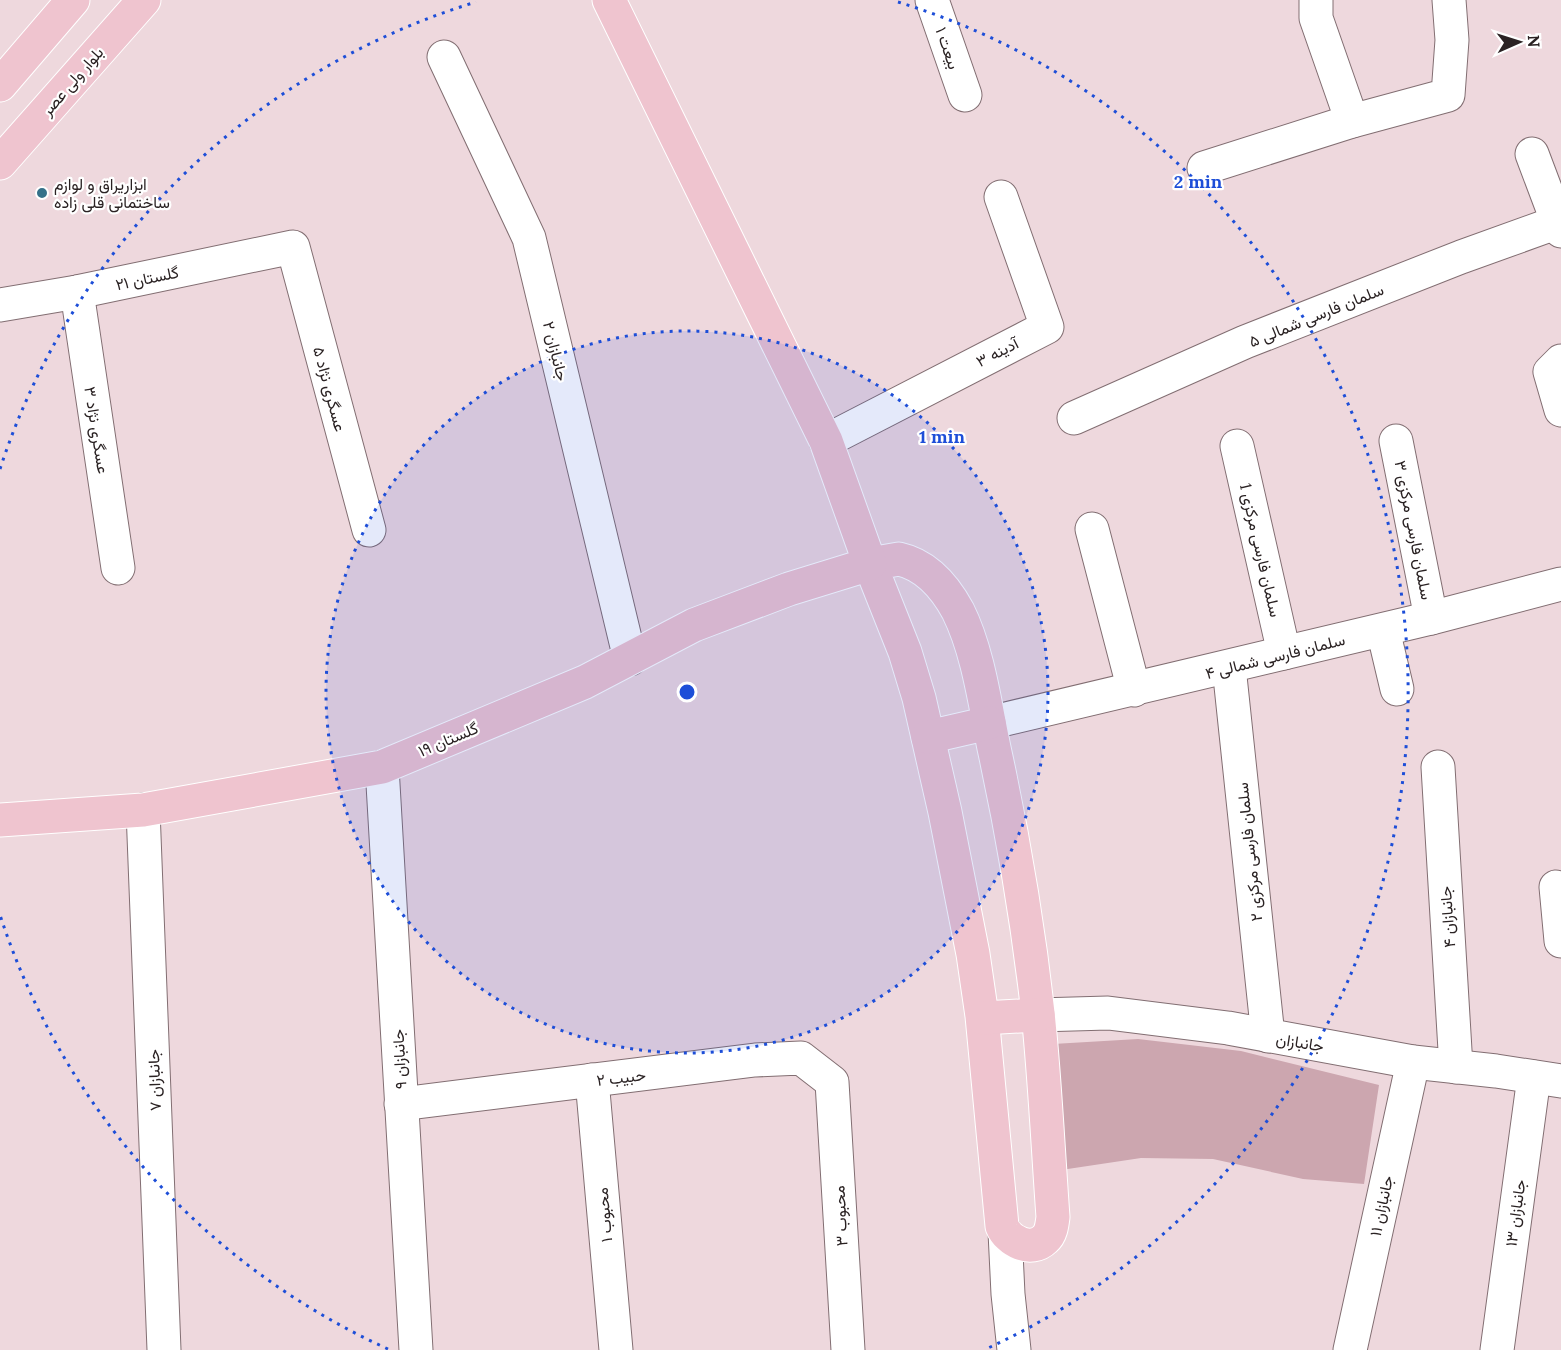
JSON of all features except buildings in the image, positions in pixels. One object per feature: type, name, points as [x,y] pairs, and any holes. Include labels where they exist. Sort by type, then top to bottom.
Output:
[{"type":"main road","points":[[0,85],[74,0]]},
{"type":"main road","name":"بلوار ولی عصر","points":[[0,163],[144,0]]},
{"type":"main road","points":[[609,0],[826,441],[870,564],[905,652],[945,812],[971,944],[983,1018],[1002,1226],[1005,1232]]},
{"type":"main road","name":"گلستان ۱۹","points":[[0,820],[143,810],[382,767],[585,682],[694,625],[789,589],[870,564],[899,559],[915,563],[937,580],[958,611],[974,656],[1025,910],[1038,1015],[1053,1217],[1046,1239],[1038,1244],[1020,1244],[1005,1232]]},
{"type":"main road","points":[[928,737],[989,723]]},
{"type":"main road","points":[[983,1018],[1038,1015]]},
{"type":"street","name":"بیعت ۱","points":[[932,0],[965,95]]},
{"type":"street","points":[[1316,0],[1316,18],[1352,121]]},
{"type":"street","points":[[1204,168],[1352,121],[1448,95],[1452,40],[1449,0]]},
{"type":"street","name":"جانبازان ۲","points":[[444,57],[529,238],[630,659]]},
{"type":"street","points":[[1532,154],[1560,225]]},
{"type":"street","name":"آدینه ۳","points":[[826,441],[1047,327],[1001,197]]},
{"type":"street","name":"سلمان فارسی شمالی ۵","points":[[1074,418],[1245,342],[1461,257],[1560,225]]},
{"type":"street","name":"گلستان ۲۱","points":[[0,305],[77,292],[293,247]]},
{"type":"street","name":"عسگری نژاد ۵","points":[[293,247],[369,530]]},
{"type":"street","name":"عسگری نژاد ۳","points":[[77,292],[118,568]]},
{"type":"street","points":[[1561,361],[1550,372],[1561,410]]},
{"type":"street","name":"سلمان فارسی مرکزی ۳","points":[[1396,441],[1431,618]]},
{"type":"street","name":"سلمان فارسی مرکزی 1","points":[[1237,446],[1284,653]]},
{"type":"street","points":[[1092,529],[1134,690]]},
{"type":"street","name":"سلمان فارسی شمالی ۴","points":[[989,723],[1383,630],[1561,584]]},
{"type":"street","points":[[1383,630],[1396,689]]},
{"type":"street","name":"سلمان فارسی مرکزی ۲","points":[[1229,667],[1268,1036]]},
{"type":"street","name":"جانبازان ۹","points":[[382,767],[416,1350]]},
{"type":"street","name":"جانبازان ۴","points":[[1438,767],[1456,1067]]},
{"type":"street","name":"جانبازان ۷","points":[[143,810],[164,1350]]},
{"type":"street","points":[[1556,887],[1561,941]]},
{"type":"street","name":"جانبازان","points":[[1038,1015],[1108,1013],[1228,1028],[1413,1062],[1547,1079]]},
{"type":"street","name":"حبیب ۲","points":[[401,1104],[755,1060],[801,1058],[832,1082]]},
{"type":"street","name":"جانبازان ۱۱","points":[[1350,1350],[1413,1062]]},
{"type":"street","name":"جانبازان ۱۳","points":[[1497,1350],[1547,1079]]},
{"type":"street","name":"محبوب ۱","points":[[592,1080],[616,1350]]},
{"type":"street","name":"محبوب ۳","points":[[832,1082],[848,1350]]},
{"type":"street","points":[[1005,1232],[1014,1350]]},
{"type":"shaded area","points":[[1138,1039],[1241,1051],[1379,1085],[1364,1184],[1303,1179],[1213,1159],[1141,1158],[1061,1170],[1036,1045]]},
{"type":"place","name":"ابزاریراق و لوازم ساختمانی قلی زاده","points":[[42,193]]}]
